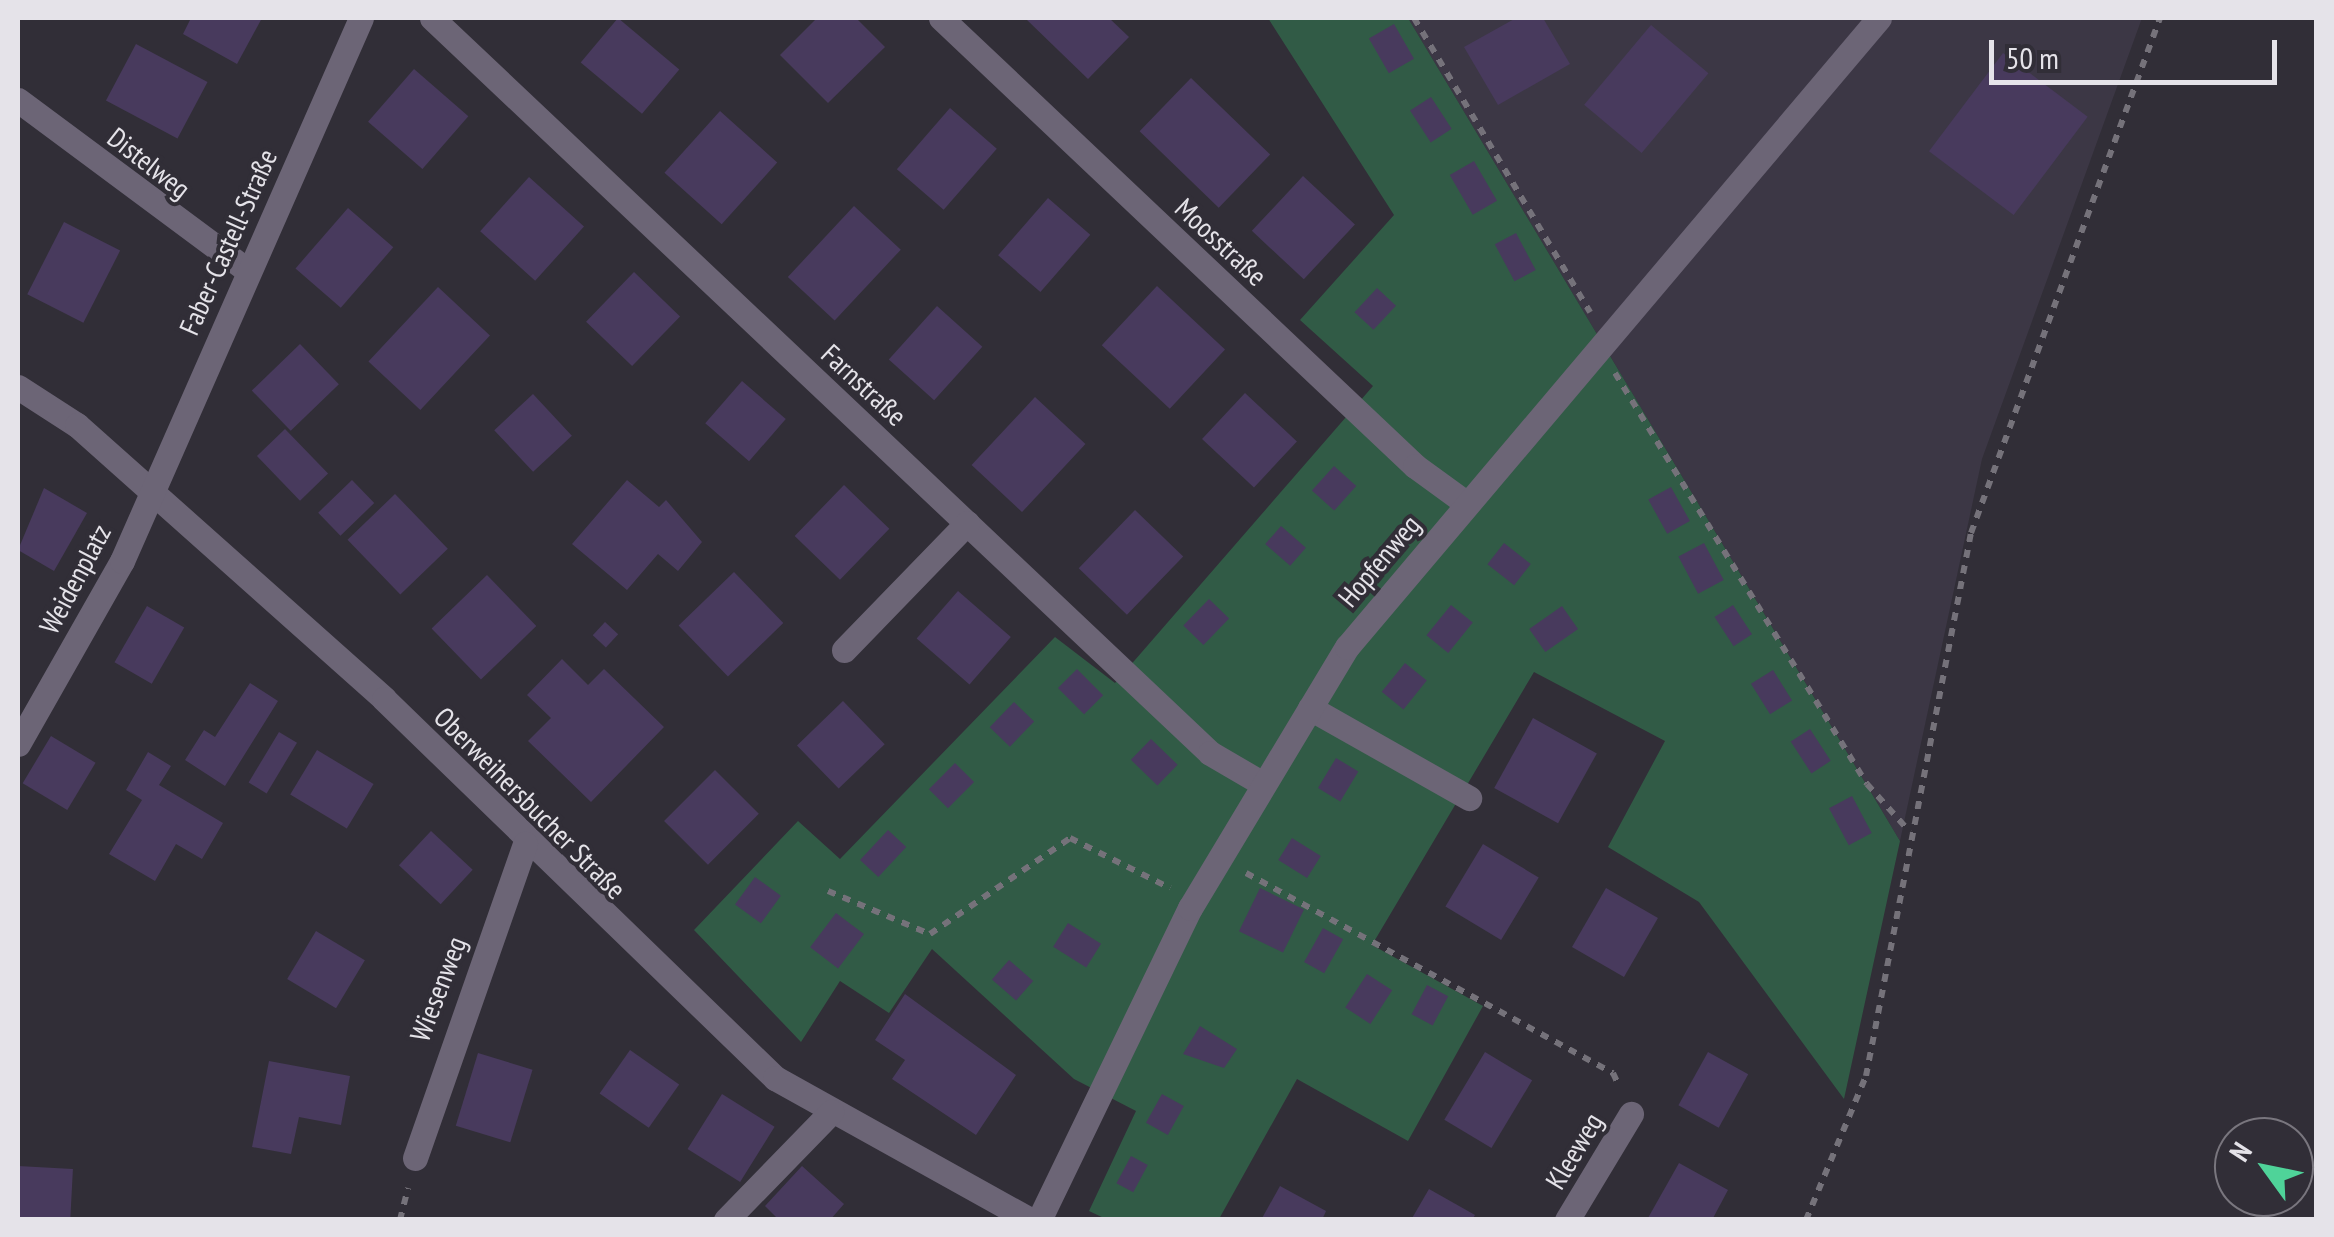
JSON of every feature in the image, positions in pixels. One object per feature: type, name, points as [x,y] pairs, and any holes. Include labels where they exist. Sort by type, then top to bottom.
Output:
[{"type":"street","name":"Faber-Castell-Straße","points":[[151,492],[246,270],[361,18]]},
{"type":"street","name":"Farnstraße","points":[[432,18],[1210,753],[1263,784]]},
{"type":"street","name":"Moosstraße","points":[[940,18],[1415,466],[1466,504]]},
{"type":"street","name":"Hopfenweg","points":[[1039,1220],[1194,901],[1347,648],[1879,18]]},
{"type":"street","name":"Distelweg","points":[[18,100],[246,270]]},
{"type":"street","name":"Oberweihersbucher Straße","points":[[18,387],[151,492],[384,699],[525,844],[775,1078],[1030,1220]]},
{"type":"street","name":"Weidenplatz","points":[[18,744],[151,492]]},
{"type":"street","points":[[844,650],[967,524]]},
{"type":"street","points":[[1310,708],[1469,798]]},
{"type":"street","name":"Wiesenweg","points":[[415,1158],[446,1050],[525,844]]},
{"type":"street","points":[[726,1220],[831,1112]]},
{"type":"street","name":"Kleeweg","points":[[1568,1220],[1631,1114]]},
{"type":"path","points":[[1414,18],[1602,344],[1867,784],[1911,833]]},
{"type":"path","points":[[1806,1220],[1866,1076],[1971,533],[2160,18]]},
{"type":"path","points":[[828,891],[930,934],[1070,838],[1194,901]]},
{"type":"path","points":[[1219,858],[1613,1073],[1631,1114]]},
{"type":"shaded area","points":[[1408,18],[2142,18],[1982,459],[1900,841]]},
{"type":"green space","points":[[1268,18],[1408,18],[1900,841],[1844,1099],[1699,902],[1608,847],[1665,741],[1534,672],[1372,945],[1483,1006],[1408,1141],[1297,1079],[1219,1219],[1106,1219],[1089,1211],[1136,1111],[1074,1079],[932,949],[889,1013],[840,981],[801,1042],[694,930],[798,821],[840,859],[1055,637],[1115,683],[1373,386],[1300,320],[1394,215]]},
{"type":"building","points":[[191,18],[262,18],[237,64],[183,34]]},
{"type":"building","points":[[618,18],[679,69],[642,114],[581,62]]},
{"type":"building","points":[[817,18],[856,18],[885,47],[828,103],[780,55]]},
{"type":"building","points":[[1109,18],[1129,37],[1088,79],[1027,20]]},
{"type":"building","points":[[1516,18],[1543,18],[1570,64],[1498,105],[1464,47]]},
{"type":"building","points":[[1394,24],[1414,59],[1389,73],[1369,38]]},
{"type":"building","points":[[1651,25],[1708,73],[1642,153],[1584,105]]},
{"type":"building","points":[[136,44],[208,82],[177,139],[106,101]]},
{"type":"building","points":[[2003,53],[2088,117],[2014,215],[1929,151]]},
{"type":"building","points":[[414,69],[468,116],[422,169],[368,122]]},
{"type":"building","points":[[1191,78],[1270,154],[1219,208],[1140,131]]},
{"type":"building","points":[[1431,97],[1452,129],[1431,142],[1410,111]]},
{"type":"building","points":[[950,108],[997,149],[944,210],[897,169]]},
{"type":"building","points":[[720,111],[777,163],[722,224],[664,173]]},
{"type":"building","points":[[1474,161],[1497,201],[1473,215],[1450,175]]},
{"type":"building","points":[[1303,176],[1355,224],[1304,279],[1252,231]]},
{"type":"building","points":[[529,177],[584,227],[535,281],[480,231]]},
{"type":"building","points":[[1048,198],[1090,235],[1040,292],[998,255]]},
{"type":"building","points":[[854,206],[901,250],[835,321],[788,277]]},
{"type":"building","points":[[348,208],[393,247],[341,308],[296,268]]},
{"type":"building","points":[[64,222],[120,251],[83,323],[27,294]]},
{"type":"building","points":[[1516,233],[1536,270],[1515,281],[1495,244]]},
{"type":"building","points":[[634,272],[680,316],[632,366],[586,322]]},
{"type":"building","points":[[1157,286],[1225,349],[1170,409],[1102,345]]},
{"type":"building","points":[[438,287],[490,335],[420,410],[368,362]]},
{"type":"building","points":[[1377,288],[1396,306],[1374,330],[1354,312]]},
{"type":"building","points":[[937,306],[982,347],[934,400],[889,360]]},
{"type":"building","points":[[300,344],[339,384],[291,431],[252,391]]},
{"type":"building","points":[[742,381],[786,419],[749,461],[705,423]]},
{"type":"building","points":[[1245,393],[1297,441],[1254,487],[1202,439]]},
{"type":"building","points":[[533,394],[572,436],[533,472],[494,430]]},
{"type":"building","points":[[1035,397],[1085,444],[1022,512],[972,465]]},
{"type":"building","points":[[285,429],[328,474],[300,501],[257,456]]},
{"type":"building","points":[[1334,466],[1356,486],[1334,511],[1312,491]]},
{"type":"building","points":[[352,480],[374,503],[340,536],[318,513]]},
{"type":"building","points":[[627,480],[659,507],[666,500],[702,542],[678,571],[658,554],[627,590],[572,544]]},
{"type":"building","points":[[844,485],[889,529],[840,580],[795,536]]},
{"type":"building","points":[[1671,487],[1690,521],[1667,534],[1648,500]]},
{"type":"building","points":[[44,488],[87,513],[54,571],[18,550]]},
{"type":"building","points":[[395,494],[448,549],[400,595],[348,540]]},
{"type":"building","points":[[1135,510],[1183,557],[1127,615],[1079,568]]},
{"type":"building","points":[[1281,526],[1306,548],[1290,566],[1265,544]]},
{"type":"building","points":[[1504,543],[1531,564],[1514,585],[1487,564]]},
{"type":"building","points":[[1704,543],[1724,580],[1698,594],[1678,557]]},
{"type":"building","points":[[734,572],[783,623],[728,677],[679,625]]},
{"type":"building","points":[[487,575],[536,626],[481,680],[432,628]]},
{"type":"building","points":[[958,591],[1011,637],[969,684],[917,639]]},
{"type":"building","points":[[1209,599],[1229,618],[1203,645],[1183,626]]},
{"type":"building","points":[[1451,605],[1473,623],[1448,653],[1426,635]]},
{"type":"building","points":[[1733,605],[1752,634],[1734,646],[1715,617]]},
{"type":"building","points":[[147,606],[184,628],[152,684],[114,662]]},
{"type":"building","points":[[1562,606],[1578,629],[1545,652],[1529,629]]},
{"type":"building","points":[[605,622],[618,634],[606,647],[593,635]]},
{"type":"building","points":[[562,659],[588,685],[604,669],[664,727],[591,802],[528,741],[551,718],[527,695]]},
{"type":"building","points":[[1405,663],[1427,681],[1403,709],[1382,692]]},
{"type":"building","points":[[1077,669],[1103,695],[1084,714],[1058,688]]},
{"type":"building","points":[[1773,670],[1792,701],[1770,714],[1751,684]]},
{"type":"building","points":[[250,683],[278,701],[225,786],[185,760],[204,730],[215,737]]},
{"type":"building","points":[[843,701],[885,744],[839,789],[797,745]]},
{"type":"building","points":[[1014,702],[1034,721],[1010,747],[990,727]]},
{"type":"building","points":[[1533,718],[1597,753],[1558,823],[1494,788]]},
{"type":"building","points":[[1810,729],[1831,761],[1811,773],[1791,742]]},
{"type":"building","points":[[279,732],[297,743],[267,793],[249,783]]},
{"type":"building","points":[[51,736],[96,763],[67,810],[23,783]]},
{"type":"building","points":[[1151,739],[1178,765],[1157,786],[1131,760]]},
{"type":"building","points":[[317,750],[374,784],[347,829],[290,795]]},
{"type":"building","points":[[148,752],[171,766],[159,785],[223,823],[202,859],[176,844],[155,881],[109,854],[142,800],[126,790]]},
{"type":"building","points":[[1336,758],[1358,771],[1340,801],[1318,788]]},
{"type":"building","points":[[955,763],[974,782],[948,808],[929,789]]},
{"type":"building","points":[[715,770],[759,814],[708,865],[664,821]]},
{"type":"building","points":[[1852,796],[1872,833],[1849,845],[1829,808]]},
{"type":"building","points":[[888,830],[906,847],[878,877],[860,860]]},
{"type":"building","points":[[431,831],[473,870],[441,904],[399,865]]},
{"type":"building","points":[[1292,838],[1321,856],[1307,878],[1278,860]]},
{"type":"building","points":[[1483,844],[1539,877],[1501,940],[1445,907]]},
{"type":"building","points":[[755,877],[781,896],[761,923],[735,905]]},
{"type":"building","points":[[1260,888],[1304,909],[1283,953],[1239,931]]},
{"type":"building","points":[[1606,888],[1658,918],[1624,977],[1572,947]]},
{"type":"building","points":[[836,913],[864,934],[838,968],[810,947]]},
{"type":"building","points":[[1068,923],[1101,944],[1086,967],[1053,947]]},
{"type":"building","points":[[1323,928],[1343,939],[1324,973],[1304,962]]},
{"type":"building","points":[[316,931],[365,960],[336,1008],[287,979]]},
{"type":"building","points":[[1009,960],[1033,981],[1016,1001],[992,980]]},
{"type":"building","points":[[1367,974],[1392,990],[1370,1024],[1345,1008]]},
{"type":"building","points":[[1427,985],[1448,996],[1433,1025],[1412,1014]]},
{"type":"building","points":[[905,994],[1016,1075],[976,1135],[892,1079],[905,1060],[875,1040]]},
{"type":"building","points":[[1200,1026],[1237,1049],[1224,1068],[1183,1054]]},
{"type":"building","points":[[630,1050],[679,1084],[649,1128],[600,1093]]},
{"type":"building","points":[[1485,1052],[1532,1080],[1491,1148],[1444,1120]]},
{"type":"building","points":[[1708,1052],[1748,1074],[1719,1128],[1678,1105]]},
{"type":"building","points":[[478,1053],[533,1070],[510,1142],[456,1126]]},
{"type":"building","points":[[269,1061],[350,1076],[341,1125],[299,1117],[291,1154],[252,1147]]},
{"type":"building","points":[[722,1094],[775,1127],[740,1182],[688,1149]]},
{"type":"building","points":[[1162,1094],[1184,1106],[1168,1135],[1146,1123]]},
{"type":"building","points":[[1131,1156],[1148,1165],[1133,1192],[1116,1183]]},
{"type":"building","points":[[1679,1163],[1728,1190],[1712,1220],[1648,1218]]},
{"type":"building","points":[[18,1166],[73,1169],[70,1220],[18,1220]]},
{"type":"building","points":[[802,1166],[844,1204],[830,1220],[779,1220],[765,1206]]},
{"type":"building","points":[[1280,1186],[1326,1211],[1322,1220],[1261,1220]]},
{"type":"building","points":[[1429,1189],[1475,1215],[1472,1220],[1411,1220]]}]
